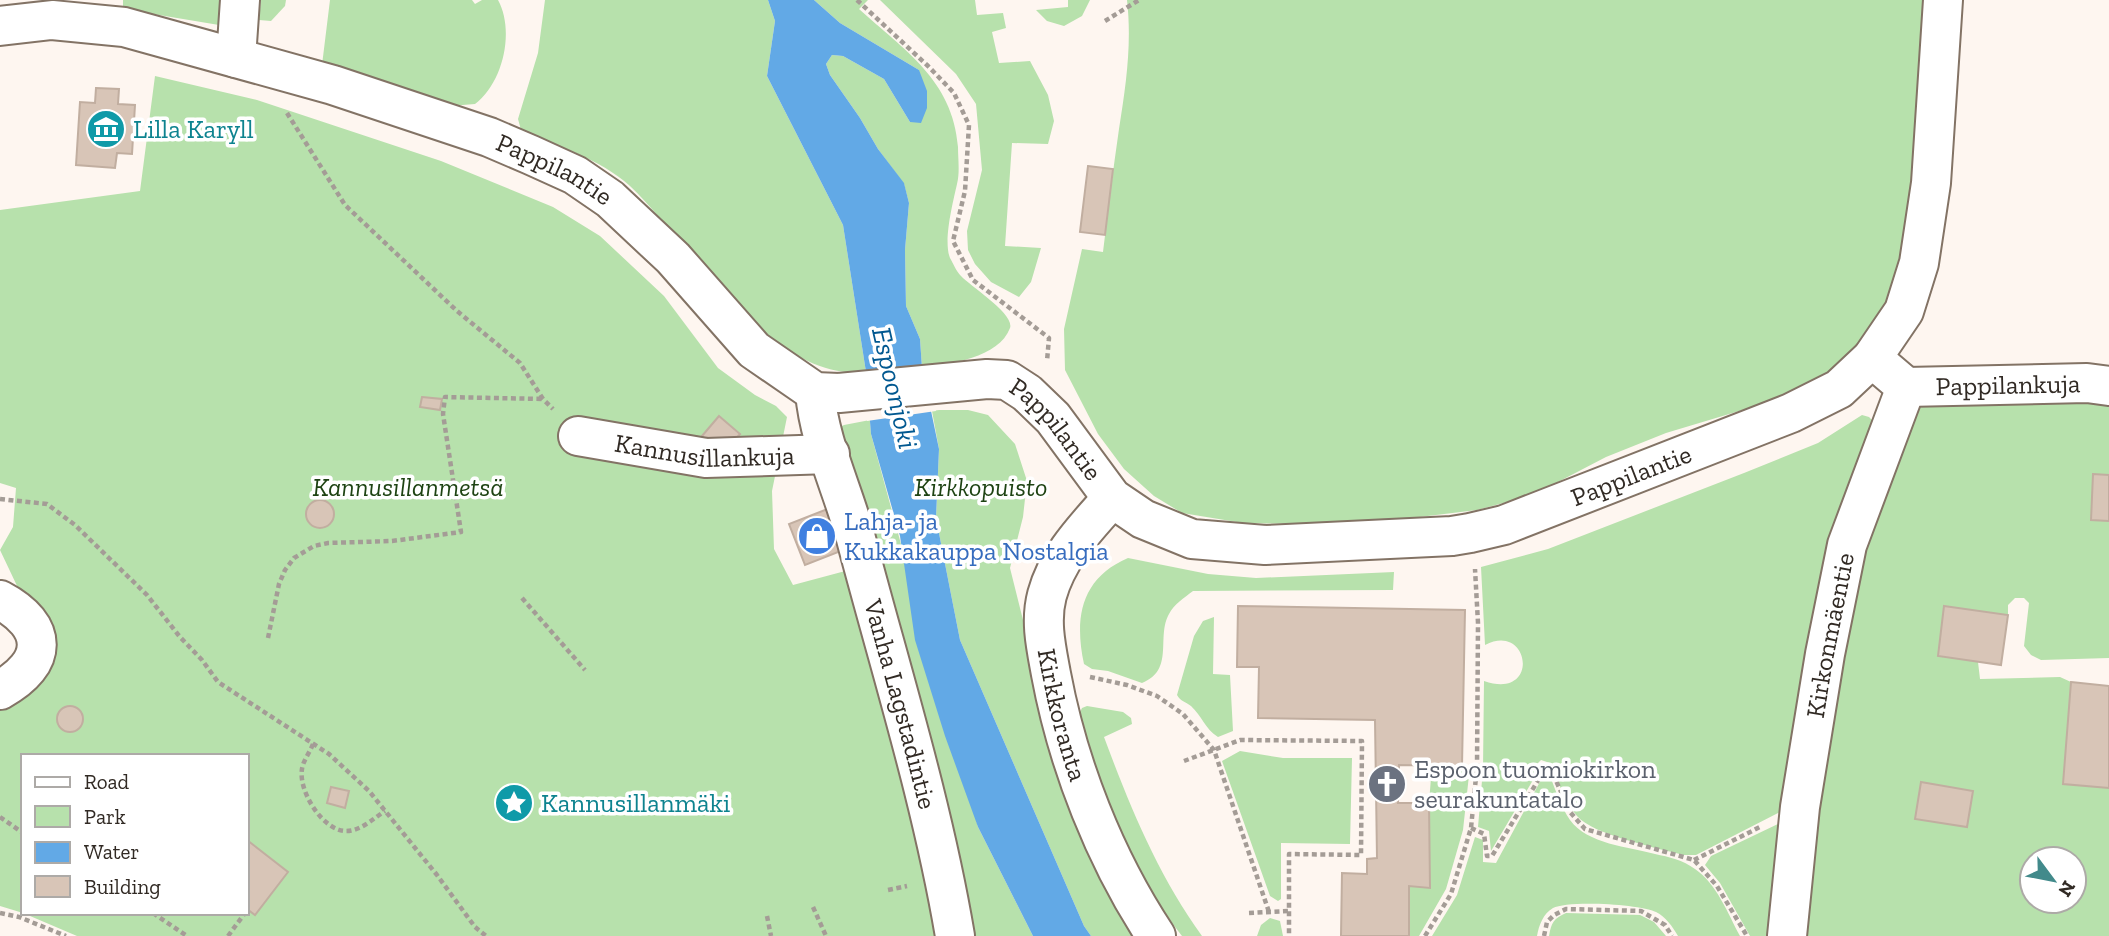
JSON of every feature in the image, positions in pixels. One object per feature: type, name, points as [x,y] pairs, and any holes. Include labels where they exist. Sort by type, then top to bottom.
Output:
[{"type":"street","points":[[236,58],[240,0]]},
{"type":"street","name":"Pappilantie","points":[[0,26],[52,20],[124,27],[333,85],[489,137],[575,175],[610,199],[673,258],[754,350],[827,393],[987,379],[1007,380],[1027,393],[1053,418],[1112,498],[1143,519],[1192,539],[1265,545],[1452,536],[1504,525],[1791,413],[1839,389],[1872,358],[1904,311],[1919,263],[1931,183],[1943,0]]},
{"type":"street","points":[[1872,358],[1906,387]]},
{"type":"street","name":"Pappilankuja","points":[[1906,387],[2087,383],[2109,386]]},
{"type":"street","name":"Kirkonmäentie","points":[[1787,936],[1801,807],[1825,654],[1847,545],[1906,387]]},
{"type":"street","name":"Vanha Lagstadintie","points":[[827,393],[817,417],[846,503],[944,869],[955,936]]},
{"type":"street","name":"Kannusillankuja","points":[[578,436],[706,458],[830,454]]},
{"type":"street","name":"Kirkkoranta","points":[[1112,498],[1067,550],[1055,572],[1046,597],[1043,632],[1055,695],[1089,801],[1113,858],[1156,936]]},
{"type":"street","points":[[0,600],[20,612],[30,624],[36,640],[36,653],[31,666],[0,690]]},
{"type":"path","points":[[857,0],[954,93],[969,125],[965,191],[953,241],[973,280],[1049,338]]},
{"type":"path","points":[[1105,21],[1139,0]]},
{"type":"path","points":[[282,106],[345,205],[457,310],[520,363],[543,399],[578,436]]},
{"type":"path","points":[[268,638],[279,584],[285,570],[294,558],[314,546],[327,543],[392,541],[461,531],[443,414],[445,397],[543,399]]},
{"type":"path","points":[[0,499],[47,505],[75,525],[147,595],[218,682],[329,754],[369,791],[475,927],[486,936]]},
{"type":"path","points":[[1425,936],[1451,894],[1471,828],[1477,767],[1478,623],[1475,561]]},
{"type":"path","points":[[522,597],[584,670]]},
{"type":"path","points":[[1079,674],[1127,685],[1157,696],[1183,714],[1214,750],[1269,912]]},
{"type":"path","points":[[1184,761],[1240,740],[1362,741],[1361,855],[1289,854],[1289,936]]},
{"type":"path","points":[[313,744],[302,770],[305,796],[334,829],[348,831],[361,827],[385,811]]},
{"type":"path","points":[[1471,828],[1484,834],[1487,856],[1492,856],[1545,769],[1553,774],[1570,812],[1585,829],[1694,860],[1717,886],[1747,936]]},
{"type":"path","points":[[1694,860],[1801,807]]},
{"type":"path","points":[[0,817],[21,832]]},
{"type":"path","points":[[813,907],[826,936]]},
{"type":"path","points":[[1544,936],[1547,922],[1566,909],[1642,911],[1665,925],[1672,936]]},
{"type":"path","points":[[1249,913],[1289,911]]},
{"type":"path","points":[[0,912],[66,936]]},
{"type":"path","points":[[156,915],[187,936]]},
{"type":"path","points":[[228,936],[245,915]]},
{"type":"path","points":[[767,916],[771,936]]},
{"type":"green space","points":[[123,0],[232,0],[231,27],[123,9]]},
{"type":"green space","points":[[261,0],[286,0],[285,6],[271,21],[259,20]]},
{"type":"green space","points":[[330,0],[472,0],[475,4],[482,0],[498,0],[506,26],[506,41],[499,70],[485,95],[475,104],[450,106],[322,65]]},
{"type":"green space","points":[[545,0],[768,0],[775,21],[767,76],[843,225],[866,372],[831,369],[797,355],[765,333],[734,304],[654,211],[618,176],[592,161],[521,130],[518,119],[538,53]]},
{"type":"green space","points":[[814,0],[868,0],[859,9],[924,68],[947,103],[954,124],[959,166],[948,232],[950,258],[961,276],[999,308],[1010,322],[1010,328],[1004,338],[984,353],[922,368],[920,339],[906,306],[905,250],[909,203],[904,184],[878,149],[830,75],[826,64],[832,55],[843,56],[884,79],[910,122],[919,70],[840,23]]},
{"type":"green space","points":[[880,0],[975,0],[977,15],[1003,13],[1006,28],[992,32],[999,63],[1030,61],[1048,95],[1054,121],[1048,144],[1012,143],[1005,246],[1041,248],[1031,282],[1019,297],[991,282],[975,264],[968,250],[967,231],[982,170],[976,104],[956,74]]},
{"type":"green space","points":[[1068,0],[1090,0],[1082,16],[1064,26],[1047,21],[1036,10],[1068,7]]},
{"type":"green space","points":[[1127,0],[1924,0],[1911,238],[1885,312],[1845,366],[1799,393],[1666,433],[1606,457],[1533,495],[1477,510],[1403,519],[1308,524],[1243,523],[1182,513],[1154,496],[1124,469],[1098,434],[1065,370],[1064,329],[1082,249],[1103,252],[1128,64]]},
{"type":"green space","name":"Kannusillanmetsä","points":[[155,76],[257,100],[441,161],[553,207],[600,236],[664,296],[718,368],[755,395],[776,406],[787,417],[772,491],[774,549],[793,585],[849,570],[943,936],[77,936],[28,915],[248,915],[248,754],[21,754],[21,912],[0,906],[0,700],[46,647],[0,550],[13,527],[16,488],[0,483],[0,210],[140,191]]},
{"type":"green space","points":[[2109,398],[2109,658],[2041,660],[2031,655],[2024,646],[2029,603],[2024,598],[2015,598],[2008,605],[2008,615],[1944,606],[1938,656],[1978,662],[1980,679],[2060,677],[2071,682],[2063,783],[2109,788],[2109,936],[1805,936],[1809,882],[1850,577],[1917,409],[1938,400]]},
{"type":"green space","name":"Kirkkopuisto","points":[[968,410],[988,415],[1015,444],[1027,481],[1023,517],[1010,568],[1040,688],[1143,936],[1091,936],[1084,926],[960,640],[936,518],[939,449],[932,411]]},
{"type":"green space","points":[[1862,415],[1874,422],[1784,810],[1696,855],[1683,855],[1627,840],[1585,823],[1568,804],[1550,763],[1541,760],[1535,766],[1536,775],[1491,851],[1489,831],[1478,827],[1483,769],[1484,681],[1502,684],[1515,680],[1521,672],[1523,662],[1512,643],[1500,640],[1485,645],[1481,567],[1548,549],[1744,473],[1818,443]]},
{"type":"green space","points":[[870,420],[871,434],[978,827],[1033,936],[971,936],[836,429]]},
{"type":"green space","points":[[1128,558],[1208,574],[1256,578],[1394,572],[1393,590],[1193,591],[1176,604],[1169,614],[1165,623],[1162,662],[1152,677],[1142,683],[1108,671],[1092,669],[1084,664],[1081,647],[1081,616],[1091,588],[1112,566]]},
{"type":"green space","points":[[1214,617],[1213,674],[1230,675],[1233,731],[1218,737],[1195,710],[1177,695],[1194,636],[1203,621]]},
{"type":"green space","points":[[1087,706],[1123,712],[1131,718],[1132,724],[1104,737],[1146,840],[1186,913],[1202,936],[1182,936],[1148,885],[1120,830],[1079,714],[1082,708]]},
{"type":"green space","points":[[1240,751],[1283,758],[1352,758],[1350,844],[1281,843],[1281,899],[1278,901],[1270,896],[1222,761]]},
{"type":"green space","points":[[1432,765],[1470,766],[1463,830],[1446,889],[1419,936],[1409,936],[1409,886],[1430,888],[1429,803]]},
{"type":"green space","points":[[1550,776],[1567,815],[1577,828],[1609,843],[1676,859],[1703,875],[1721,900],[1740,936],[1678,936],[1663,916],[1648,909],[1621,905],[1573,904],[1553,908],[1547,913],[1537,936],[1432,936],[1457,895],[1475,837],[1483,840],[1483,862],[1496,863],[1542,778]]},
{"type":"green space","points":[[1782,822],[1775,936],[1750,936],[1720,883],[1705,865],[1711,856]]},
{"type":"green space","points":[[1566,913],[1640,915],[1654,922],[1666,936],[1549,936],[1554,922]]},
{"type":"green space","points":[[1270,918],[1280,921],[1283,936],[1257,936],[1261,925]]},
{"type":"water","name":"Espoonjoki","points":[[768,0],[814,0],[840,23],[919,70],[927,91],[927,108],[921,123],[910,122],[884,79],[843,56],[832,55],[826,64],[830,75],[878,149],[904,183],[909,203],[905,250],[906,306],[920,339],[922,368],[939,449],[936,518],[960,640],[1084,926],[1091,936],[1033,936],[978,827],[945,736],[915,640],[900,536],[871,434],[866,372],[843,225],[767,76],[775,21]]},
{"type":"pier","points":[[925,368],[936,411],[867,421],[862,373]]},
{"type":"building","name":"Lilla Karyll","points":[[96,88],[119,89],[118,104],[135,105],[132,154],[117,153],[115,168],[76,165],[80,102],[95,103]]},
{"type":"building","points":[[1088,166],[1113,169],[1105,235],[1080,232]]},
{"type":"building","points":[[422,397],[442,399],[440,410],[420,407]]},
{"type":"building","points":[[719,416],[740,434],[722,454],[702,436]]},
{"type":"building","points":[[2093,474],[2109,475],[2109,521],[2091,520]]},
{"type":"building","points":[[320,500],[330,504],[334,514],[330,524],[320,528],[310,524],[306,514],[310,504]]},
{"type":"building","points":[[830,508],[846,549],[805,565],[789,524]]},
{"type":"building","name":"Espoon tuomiokirkon seurakuntatalo","points":[[1238,606],[1465,610],[1462,766],[1399,765],[1398,803],[1429,803],[1430,888],[1409,886],[1409,936],[1341,936],[1342,873],[1367,874],[1367,859],[1377,858],[1375,720],[1258,718],[1259,667],[1237,667]]},
{"type":"building","points":[[1944,606],[2008,615],[2001,665],[1938,656]]},
{"type":"building","points":[[2071,682],[2109,686],[2109,788],[2063,784]]},
{"type":"building","points":[[70,706],[79,710],[83,719],[79,728],[70,732],[61,728],[57,719],[61,710]]},
{"type":"building","points":[[1921,782],[1973,791],[1967,827],[1915,819]]},
{"type":"building","points":[[331,787],[349,791],[345,808],[327,803]]},
{"type":"building","points":[[248,841],[288,872],[255,915],[248,910]]},
{"type":"place","name":"Lilla Karyll","points":[[106,129]]},
{"type":"place","name":"Lahja- ja Kukkakauppa Nostalgia","points":[[817,536]]},
{"type":"place","name":"Espoon tuomiokirkon seurakuntatalo","points":[[1387,784]]},
{"type":"place","name":"Kannusillanmäki","points":[[514,803]]}]
